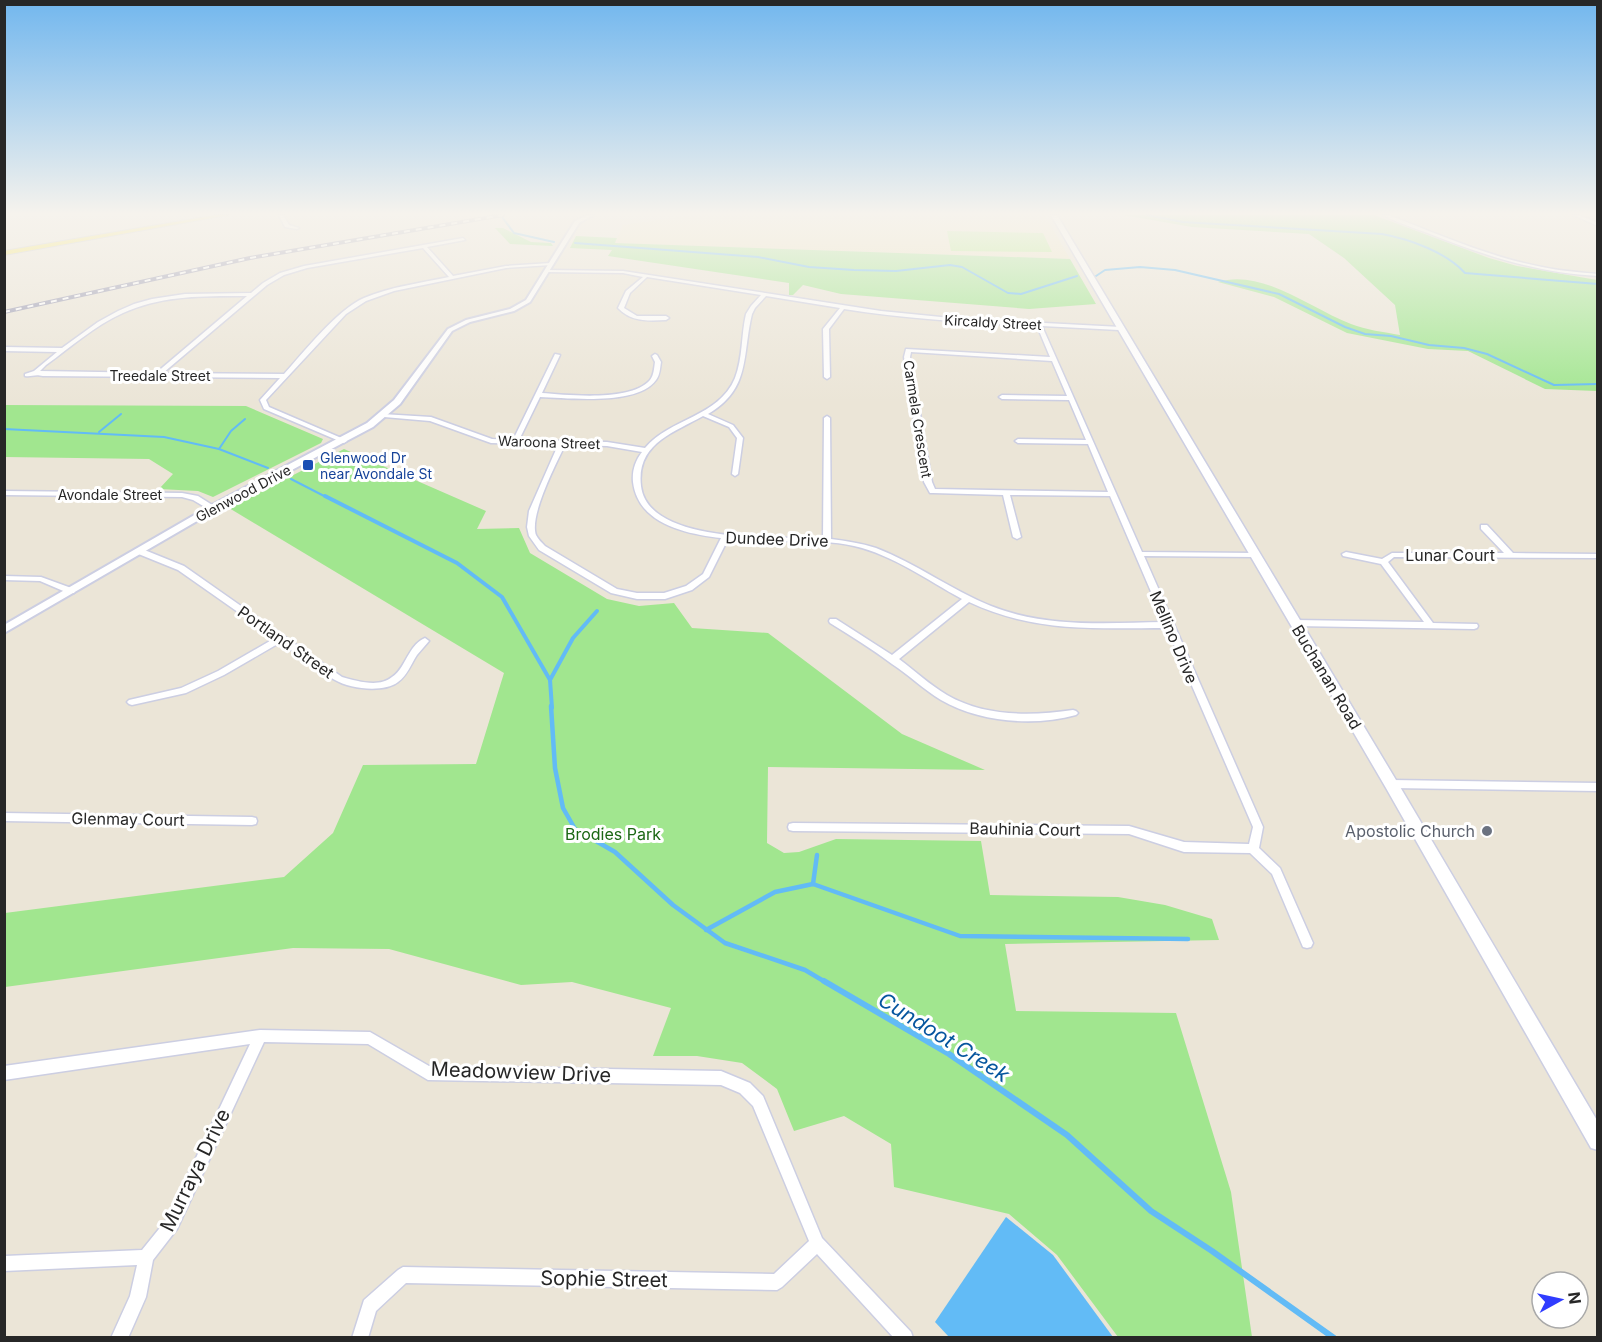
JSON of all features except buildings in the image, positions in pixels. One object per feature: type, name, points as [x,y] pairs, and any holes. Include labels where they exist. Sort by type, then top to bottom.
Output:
[{"type":"main road","name":"Buchanan Road","points":[[1090,278],[1391,784],[1598,1140]]},
{"type":"street","points":[[157,375],[252,295],[276,278]]},
{"type":"street","name":"Kircaldy Street","points":[[344,441],[264,407],[264,397],[344,313],[359,303],[385,292],[452,278]]},
{"type":"street","name":"Glenwood Drive","points":[[4,630],[213,508],[344,441],[384,415],[401,397],[450,330],[468,321],[505,312],[524,304],[530,299],[543,278]]},
{"type":"street","points":[[644,278],[628,292],[621,308],[626,314],[637,318],[666,318]]},
{"type":"street","name":"Kircaldy Street","points":[[656,278],[843,307],[951,320],[1119,328]]},
{"type":"street","points":[[27,375],[36,372],[110,317],[133,306],[182,295],[252,295]]},
{"type":"street","points":[[645,450],[665,434],[720,403],[733,390],[740,376],[750,312],[764,295]]},
{"type":"street","points":[[827,377],[826,329],[843,307]]},
{"type":"street","name":"Mellino Drive","points":[[1039,325],[1258,827],[1253,849]]},
{"type":"street","points":[[4,349],[64,350]]},
{"type":"street","name":"Carmela Crescent","points":[[1053,359],[908,350],[928,482],[933,491],[1112,494]]},
{"type":"street","points":[[515,442],[557,355]]},
{"type":"street","points":[[538,395],[627,394],[645,387],[654,379],[658,362],[655,356]]},
{"type":"street","name":"Treedale Street","points":[[36,372],[43,374],[284,376]]},
{"type":"street","points":[[1002,397],[1070,398]]},
{"type":"street","points":[[703,414],[730,426],[740,438],[735,474]]},
{"type":"street","name":"Waroona Street","points":[[384,415],[423,417],[491,441],[607,444],[645,450]]},
{"type":"street","points":[[827,418],[827,540]]},
{"type":"street","points":[[1018,441],[1089,442]]},
{"type":"street","points":[[562,443],[533,511],[531,527],[533,536],[542,548],[614,591],[637,596],[665,596],[689,588],[706,575],[725,538]]},
{"type":"street","name":"Dundee Drive","points":[[645,450],[636,466],[638,494],[645,505],[667,523],[693,532],[725,538],[827,540],[879,551],[967,598],[992,609],[1025,618],[1066,624],[1169,626]]},
{"type":"street","points":[[1006,493],[1017,537]]},
{"type":"street","name":"Avondale Street","points":[[4,494],[182,495],[195,498],[213,508]]},
{"type":"street","points":[[1484,526],[1510,555]]},
{"type":"street","name":"Portland Street","points":[[139,551],[180,568],[339,679],[355,684],[384,685],[399,678],[417,646],[425,641]]},
{"type":"street","points":[[1138,554],[1255,555]]},
{"type":"street","points":[[1346,554],[1384,562]]},
{"type":"street","name":"Lunar Court","points":[[1430,625],[1384,562],[1392,555],[1598,556]]},
{"type":"street","points":[[4,578],[41,579],[70,591]]},
{"type":"street","points":[[893,659],[967,598]]},
{"type":"street","points":[[833,621],[893,659],[950,701],[979,712],[1007,717],[1057,716],[1072,713]]},
{"type":"street","points":[[1295,623],[1474,626]]},
{"type":"street","points":[[132,702],[183,691],[221,673],[281,638]]},
{"type":"street","points":[[1391,784],[1598,787]]},
{"type":"street","name":"Glenmay Court","points":[[4,817],[252,821]]},
{"type":"street","name":"Bauhinia Court","points":[[794,827],[1129,830],[1184,847],[1253,849]]},
{"type":"street","points":[[1253,849],[1276,870],[1307,943]]},
{"type":"street","name":"Meadowview Drive","points":[[4,1073],[260,1036],[370,1038],[428,1073],[721,1078],[745,1088],[758,1101],[817,1243],[905,1338]]},
{"type":"street","name":"Murraya Drive","points":[[119,1338],[138,1297],[146,1257],[172,1224],[260,1036]]},
{"type":"street","name":"Sophie Street","points":[[360,1338],[370,1306],[403,1275],[777,1282],[817,1243]]},
{"type":"street","points":[[5,1264],[146,1257]]},
{"type":"green space","points":[[753,278],[1081,278],[1096,304],[1029,309],[841,294],[803,285],[793,295],[789,295],[789,283]]},
{"type":"green space","points":[[1365,278],[1583,278],[1597,280],[1597,391],[1545,389],[1468,351],[1428,349],[1347,333],[1274,297],[1218,282],[1235,279],[1269,285],[1351,324],[1400,335],[1395,305]]},
{"type":"green space","points":[[5,405],[246,406],[323,439],[321,443],[213,497],[198,491],[159,489],[173,474],[149,459],[5,457]]},
{"type":"green space","name":"Brodies Park","points":[[344,449],[486,511],[477,529],[519,528],[530,553],[607,599],[639,606],[674,603],[692,628],[768,633],[902,734],[985,770],[768,767],[767,843],[784,853],[799,852],[836,839],[981,841],[990,895],[1118,897],[1165,905],[1212,919],[1219,940],[1005,944],[1016,1011],[1176,1013],[1231,1192],[1252,1337],[1118,1337],[1057,1255],[1009,1214],[894,1187],[891,1144],[844,1116],[794,1131],[777,1089],[742,1063],[697,1056],[653,1056],[671,1008],[572,982],[521,985],[389,949],[293,948],[5,987],[5,913],[284,877],[333,833],[363,765],[476,764],[504,673],[229,508]]},
{"type":"water","points":[[1006,1217],[1053,1255],[1113,1337],[949,1337],[935,1322]]},
{"type":"waterway","points":[[981,278],[1008,293],[1021,294],[1072,278]]},
{"type":"waterway","points":[[1208,278],[1279,294],[1345,327],[1365,334],[1391,336],[1429,345],[1464,348],[1487,354],[1554,385],[1598,384]]},
{"type":"waterway","points":[[1521,278],[1598,284]]},
{"type":"waterway","points":[[99,432],[121,414]]},
{"type":"waterway","points":[[219,449],[231,431],[245,419]]},
{"type":"waterway","points":[[4,429],[164,437],[219,449]]},
{"type":"waterway","points":[[219,449],[268,468]]},
{"type":"waterway","points":[[291,479],[328,498]]},
{"type":"waterway","points":[[325,496],[457,563],[502,597],[550,680]]},
{"type":"waterway","points":[[550,680],[573,638],[597,611]]},
{"type":"waterway","points":[[550,680],[552,708]]},
{"type":"waterway","name":"Cundoot Creek","points":[[551,706],[555,768],[563,808],[575,829],[615,852],[673,905],[707,930]]},
{"type":"waterway","points":[[813,884],[817,855]]},
{"type":"waterway","points":[[707,930],[775,892],[813,884]]},
{"type":"waterway","points":[[813,884],[960,936],[1188,939]]},
{"type":"waterway","name":"Cundoot Creek","points":[[707,930],[725,943],[805,970],[827,983]]},
{"type":"waterway","name":"Cundoot Creek","points":[[824,981],[949,1054],[1067,1135],[1151,1211],[1212,1251],[1334,1338]]},
{"type":"railway","points":[[4,312],[161,278]]},
{"type":"place","name":"Glenwood Dr near Avondale St","points":[[308,465]]},
{"type":"place","name":"Apostolic Church","points":[[1487,831]]}]
